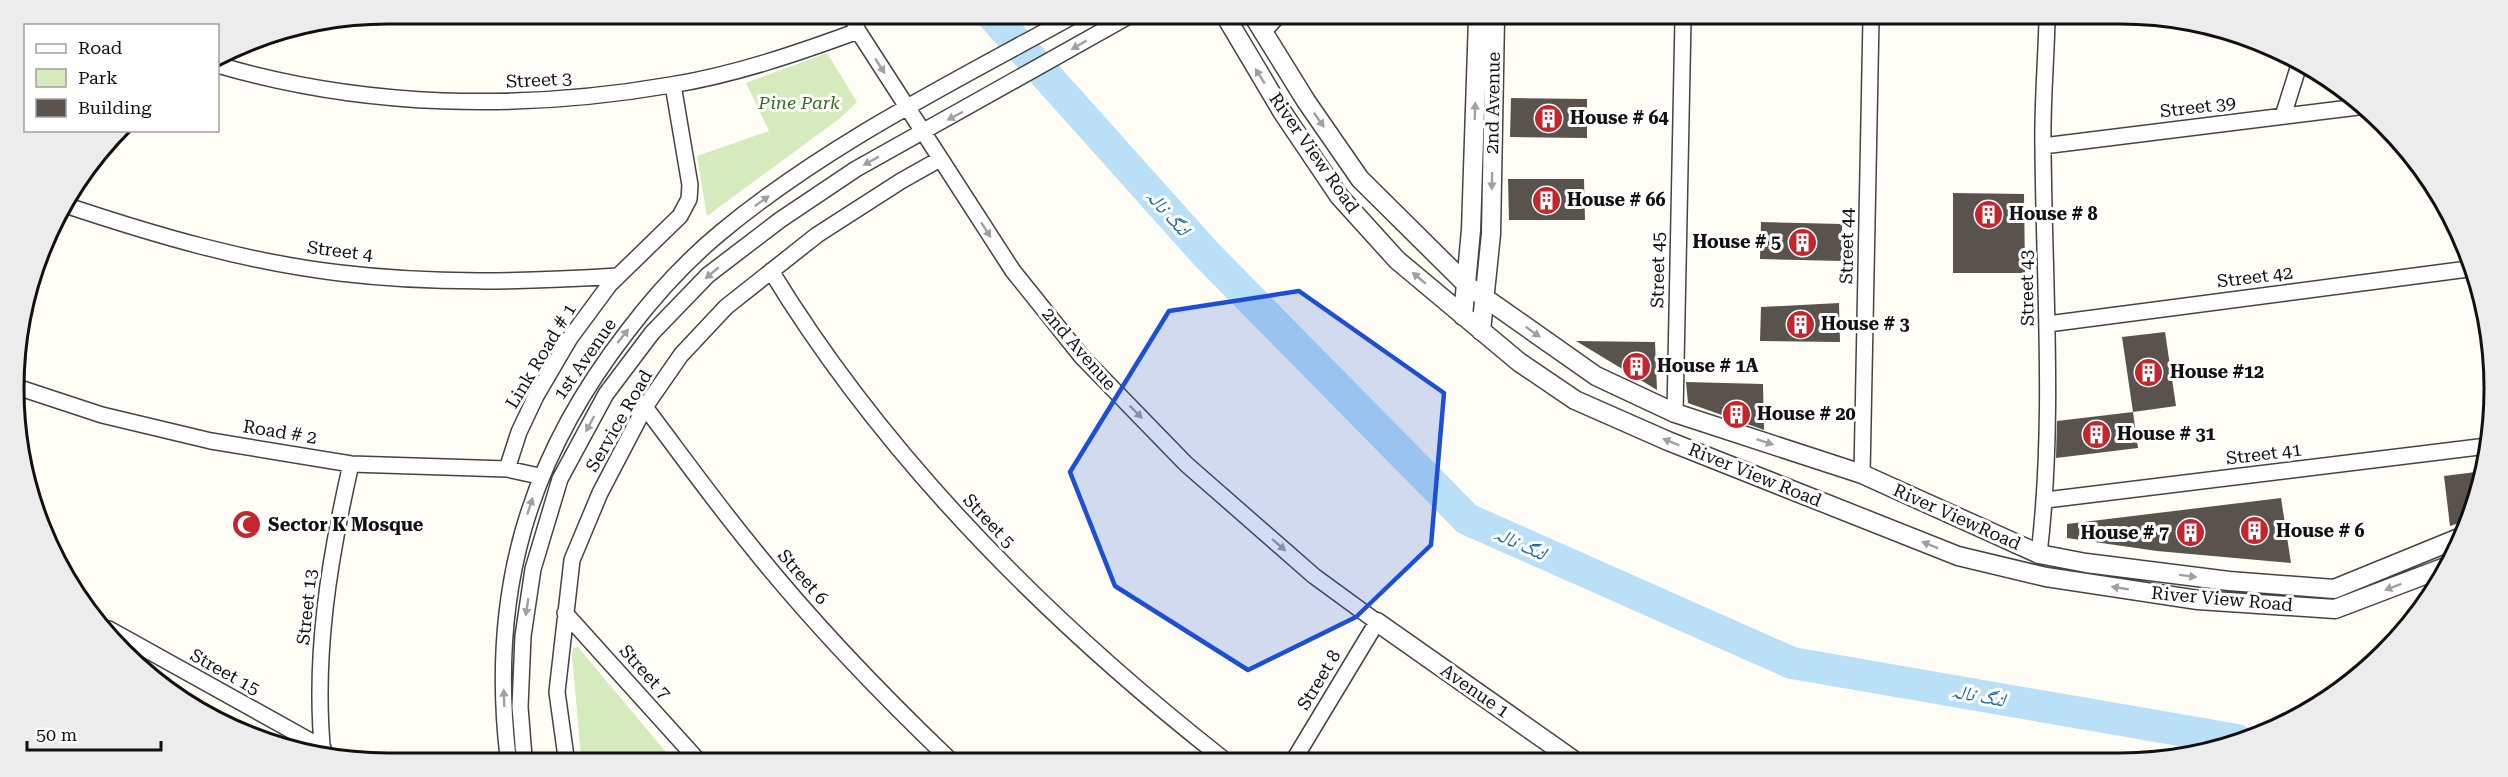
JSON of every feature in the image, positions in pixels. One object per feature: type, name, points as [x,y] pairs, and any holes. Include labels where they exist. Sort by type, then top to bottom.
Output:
[{"type":"street","name":"2nd Avenue","points":[[855,24],[1013,271],[1082,357],[1186,464],[1314,576],[1377,622]]},
{"type":"street","name":"1st Avenue","points":[[508,753],[503,679],[507,604],[523,527],[539,476],[556,438],[595,373],[677,272],[721,232],[764,199],[906,106],[1058,24]]},
{"type":"street","name":"1st Avenue","points":[[524,753],[520,707],[522,660],[533,569],[560,479],[606,394],[652,333],[708,275],[780,220],[856,169],[1116,24]]},
{"type":"street","name":"River View Road","points":[[1230,24],[1283,113],[1340,196],[1398,260],[1481,331],[1575,400],[1668,441],[1958,556],[2046,577],[2198,600],[2335,609],[2435,571]]},
{"type":"street","name":"2nd Avenue","points":[[1463,316],[1468,286],[1478,24]]},
{"type":"street","name":"2nd Avenue","points":[[1481,331],[1491,234],[1495,24]]},
{"type":"street","name":"Street 45","points":[[1675,413],[1683,24]]},
{"type":"street","name":"Street 44","points":[[1862,474],[1871,24]]},
{"type":"street","name":"Street 43","points":[[2039,554],[2046,500],[2048,324],[2043,146],[2047,24]]},
{"type":"street","name":"River View Road","points":[[1258,25],[1360,179],[1468,286],[1486,298]]},
{"type":"street","name":"Street 3","points":[[220,66],[325,90],[426,101],[519,102],[600,96],[673,85],[784,56],[858,31]]},
{"type":"street","points":[[2283,116],[2297,71]]},
{"type":"street","name":"Link Road # 1","points":[[507,469],[519,432],[536,396],[570,338],[618,276],[681,216],[689,199],[690,185],[673,85]]},
{"type":"street","name":"Street 39","points":[[2043,146],[2352,108]]},
{"type":"street","name":"Service Road","points":[[565,753],[557,692],[572,560],[600,493],[645,407],[681,356],[718,315],[817,235],[940,159]]},
{"type":"street","name":"Street 4","points":[[72,207],[144,231],[230,254],[339,273],[466,281],[618,276]]},
{"type":"street","name":"Street 42","points":[[2048,324],[2464,269]]},
{"type":"street","name":"Street 5","points":[[771,271],[809,333],[923,477],[974,534],[1090,649],[1216,753]]},
{"type":"street","name":"River ViewRoad","points":[[1486,298],[1596,376],[1675,413],[1862,474],[2039,554],[2086,563],[2217,580],[2334,589],[2450,542]]},
{"type":"street","name":"Road # 2","points":[[24,389],[102,415],[211,441],[351,464],[507,469],[539,476]]},
{"type":"street","name":"Street 6","points":[[645,407],[747,542],[817,623],[900,712],[943,753]]},
{"type":"street","name":"Street 41","points":[[2046,500],[2479,447]]},
{"type":"street","name":"Street 13","points":[[322,747],[319,714],[322,628],[329,571],[351,464]]},
{"type":"street","name":"Street 7","points":[[565,613],[691,753]]},
{"type":"street","name":"Street 8","points":[[1298,753],[1377,622]]},
{"type":"street","name":"Avenue 1","points":[[1377,622],[1563,753]]},
{"type":"street","name":"Street 15","points":[[121,636],[310,744]]},
{"type":"highlighted area","points":[[1299,291],[1444,393],[1431,545],[1356,617],[1248,670],[1115,586],[1070,472],[1169,311]]},
{"type":"green space","name":"Pine Park","points":[[827,53],[857,102],[839,119],[707,216],[697,156],[769,131],[746,83]]},
{"type":"green space","points":[[578,647],[667,753],[581,753],[573,648]]},
{"type":"building","name":"House # 64","points":[[1511,98],[1587,99],[1587,138],[1510,137]]},
{"type":"building","name":"House # 66","points":[[1508,179],[1584,179],[1585,220],[1509,220]]},
{"type":"building","points":[[1953,193],[2024,194],[2025,273],[1953,273]]},
{"type":"building","name":"House # 5","points":[[1761,222],[1842,224],[1842,261],[1760,259]]},
{"type":"building","name":"House # 3","points":[[1839,303],[1840,342],[1760,341],[1761,307]]},
{"type":"building","name":"House #12","points":[[2165,332],[2176,406],[2133,412],[2122,337]]},
{"type":"building","name":"House # 1A","points":[[1576,341],[1655,342],[1657,390]]},
{"type":"building","name":"House # 20","points":[[1686,382],[1763,384],[1764,430],[1688,403]]},
{"type":"building","name":"House # 31","points":[[2133,412],[2138,448],[2056,458],[2057,421]]},
{"type":"building","points":[[2474,472],[2458,523],[2450,526],[2444,476]]},
{"type":"building","points":[[2281,498],[2291,563],[2157,551],[2067,538],[2067,524]]},
{"type":"waterway","name":"لنگ نالہ","points":[[1000,24],[1206,254],[1467,519],[1792,663],[2224,738]]},
{"type":"place","name":"House # 64","points":[[1549,118]]},
{"type":"place","name":"House # 66","points":[[1546,200]]},
{"type":"place","name":"House # 8","points":[[1988,214]]},
{"type":"place","name":"House # 5","points":[[1802,242]]},
{"type":"place","name":"House # 3","points":[[1800,324]]},
{"type":"place","name":"House # 1A","points":[[1636,366]]},
{"type":"place","name":"House #12","points":[[2149,372]]},
{"type":"place","name":"House # 20","points":[[1736,414]]},
{"type":"place","name":"House # 31","points":[[2096,434]]},
{"type":"place","name":"Sector K Mosque","points":[[247,525]]},
{"type":"place","name":"House # 6","points":[[2255,531]]},
{"type":"place","name":"House # 7","points":[[2190,533]]}]
